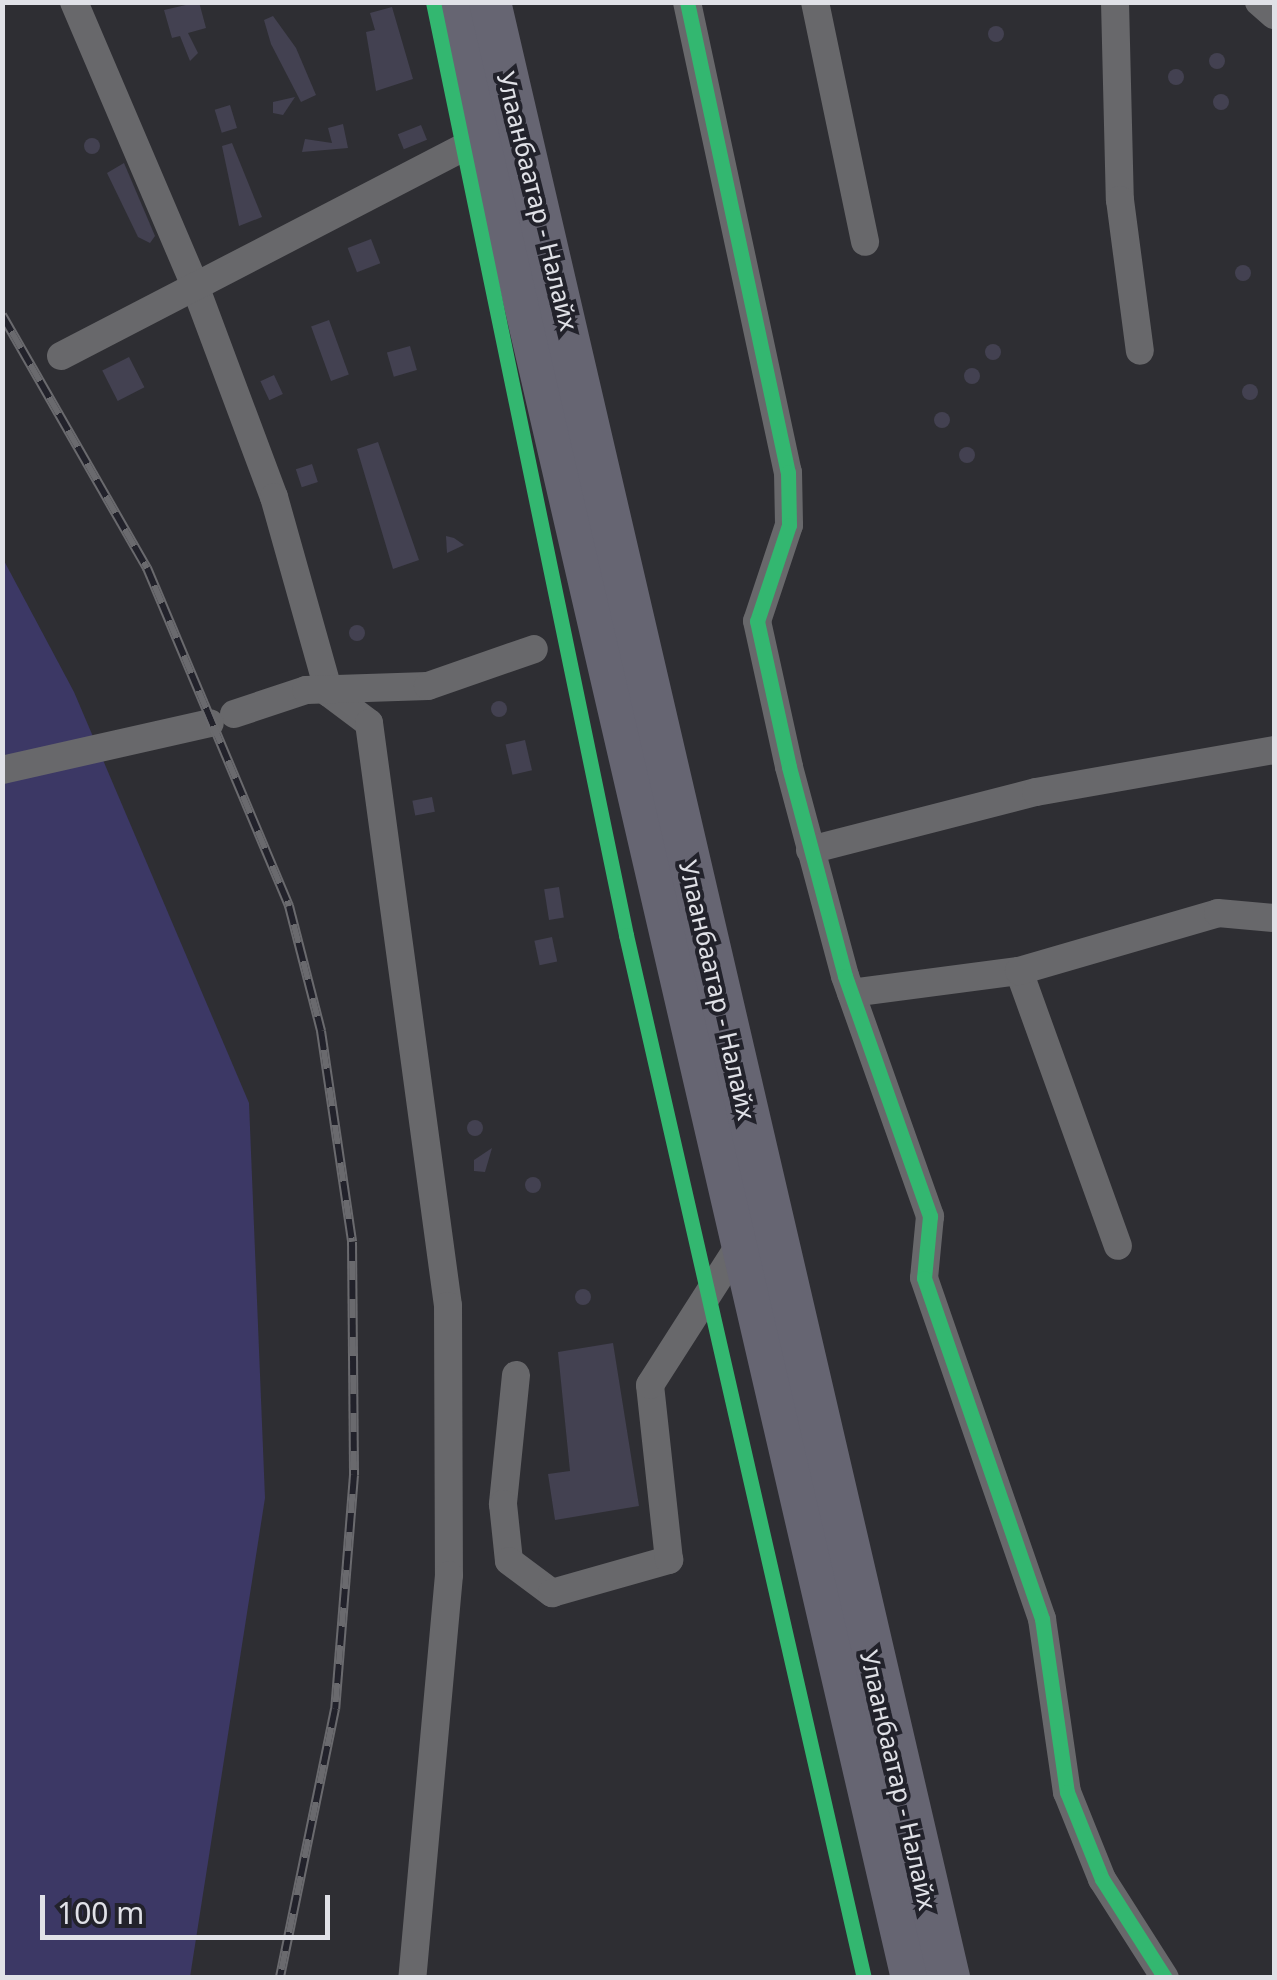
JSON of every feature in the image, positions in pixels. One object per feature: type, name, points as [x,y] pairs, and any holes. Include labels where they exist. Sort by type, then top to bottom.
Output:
[{"type":"highway","name":"Улаанбаатар - Налайх","points":[[455,2],[912,1978]]},
{"type":"highway","name":"Улаанбаатар - Налайх","points":[[490,2],[949,1978]]},
{"type":"street","points":[[74,2],[195,286],[274,496],[329,693],[369,723],[448,1306],[449,1575],[412,1978]]},
{"type":"street","points":[[687,2],[788,472],[789,525],[757,621],[810,850],[851,993],[930,1216],[924,1278],[1042,1619],[1067,1792],[1102,1880],[1165,1978]]},
{"type":"street","points":[[816,2],[865,242]]},
{"type":"street","points":[[1115,2],[1120,200],[1140,351]]},
{"type":"street","points":[[1259,2],[1274,15]]},
{"type":"street","points":[[61,356],[484,137]]},
{"type":"street","points":[[2,770],[222,719],[306,690],[329,693],[428,686],[534,649]]},
{"type":"street","points":[[810,850],[1036,792],[1274,750]]},
{"type":"street","points":[[851,993],[1020,971],[1218,913],[1274,918]]},
{"type":"street","points":[[1020,971],[1118,1246]]},
{"type":"street","points":[[516,1375],[504,1504],[509,1561],[552,1593],[670,1560],[650,1385],[742,1241]]},
{"type":"shaded area","points":[[2,557],[74,692],[249,1103],[265,1498],[190,1977],[3,1977]]},
{"type":"building","points":[[199,2],[206,28],[188,33],[198,53],[190,61],[180,36],[172,38],[164,10]]},
{"type":"building","points":[[392,7],[413,79],[376,91],[366,32],[375,30],[370,13]]},
{"type":"building","points":[[273,16],[296,48],[316,95],[301,102],[271,44],[264,20]]},
{"type":"building","points":[[996,26],[1004,34],[996,42],[988,34]]},
{"type":"building","points":[[1217,53],[1225,61],[1217,69],[1209,61]]},
{"type":"building","points":[[1176,69],[1184,77],[1176,85],[1168,77]]},
{"type":"building","points":[[1221,94],[1229,102],[1221,110],[1213,102]]},
{"type":"building","points":[[295,97],[283,115],[273,113],[273,102]]},
{"type":"building","points":[[230,105],[237,128],[222,133],[215,110]]},
{"type":"building","points":[[343,124],[348,148],[302,152],[305,139],[332,143],[328,128]]},
{"type":"building","points":[[421,125],[427,140],[404,149],[398,134]]},
{"type":"building","points":[[92,138],[100,146],[92,154],[84,146]]},
{"type":"building","points":[[232,143],[262,217],[239,226],[222,146]]},
{"type":"building","points":[[124,163],[155,236],[150,243],[138,237],[107,173]]},
{"type":"building","points":[[371,239],[380,263],[357,272],[348,248]]},
{"type":"building","points":[[1243,265],[1251,273],[1243,281],[1235,273]]},
{"type":"building","points":[[329,320],[349,375],[331,381],[311,326]]},
{"type":"building","points":[[993,344],[1001,352],[993,360],[985,352]]},
{"type":"building","points":[[410,346],[417,370],[394,377],[387,353]]},
{"type":"building","points":[[129,357],[144,387],[118,401],[102,371]]},
{"type":"building","points":[[972,368],[980,376],[972,384],[964,376]]},
{"type":"building","points":[[274,375],[283,394],[269,400],[260,381]]},
{"type":"building","points":[[1250,384],[1258,392],[1250,400],[1242,392]]},
{"type":"building","points":[[942,412],[950,420],[942,428],[934,420]]},
{"type":"building","points":[[378,442],[419,560],[393,569],[357,449]]},
{"type":"building","points":[[967,447],[975,455],[967,463],[959,455]]},
{"type":"building","points":[[312,464],[318,482],[302,487],[296,469]]},
{"type":"building","points":[[446,536],[454,538],[464,545],[447,553]]},
{"type":"building","points":[[357,625],[365,633],[357,641],[349,633]]},
{"type":"building","points":[[499,701],[507,709],[499,717],[491,709]]},
{"type":"building","points":[[525,740],[532,770],[512,775],[506,744]]},
{"type":"building","points":[[432,797],[435,812],[415,816],[412,801]]},
{"type":"building","points":[[559,887],[564,918],[549,920],[544,889]]},
{"type":"building","points":[[552,937],[557,961],[540,965],[534,941]]},
{"type":"building","points":[[475,1120],[483,1128],[475,1136],[467,1128]]},
{"type":"building","points":[[492,1148],[485,1172],[474,1171],[474,1160]]},
{"type":"building","points":[[533,1177],[541,1185],[533,1193],[525,1185]]},
{"type":"building","points":[[583,1289],[591,1297],[583,1305],[575,1297]]},
{"type":"building","points":[[613,1343],[639,1506],[555,1520],[548,1474],[570,1471],[558,1352]]},
{"type":"railway","points":[[2,315],[147,568],[289,906],[321,1031],[352,1242],[354,1475],[335,1709],[280,1978]]},
{"type":"cycle path","points":[[433,2],[626,935],[864,1978]]},
{"type":"cycle path","points":[[687,2],[788,472],[789,525],[757,621],[789,767],[845,976],[930,1216],[924,1278],[1042,1619],[1067,1792],[1102,1879],[1165,1978]]}]
